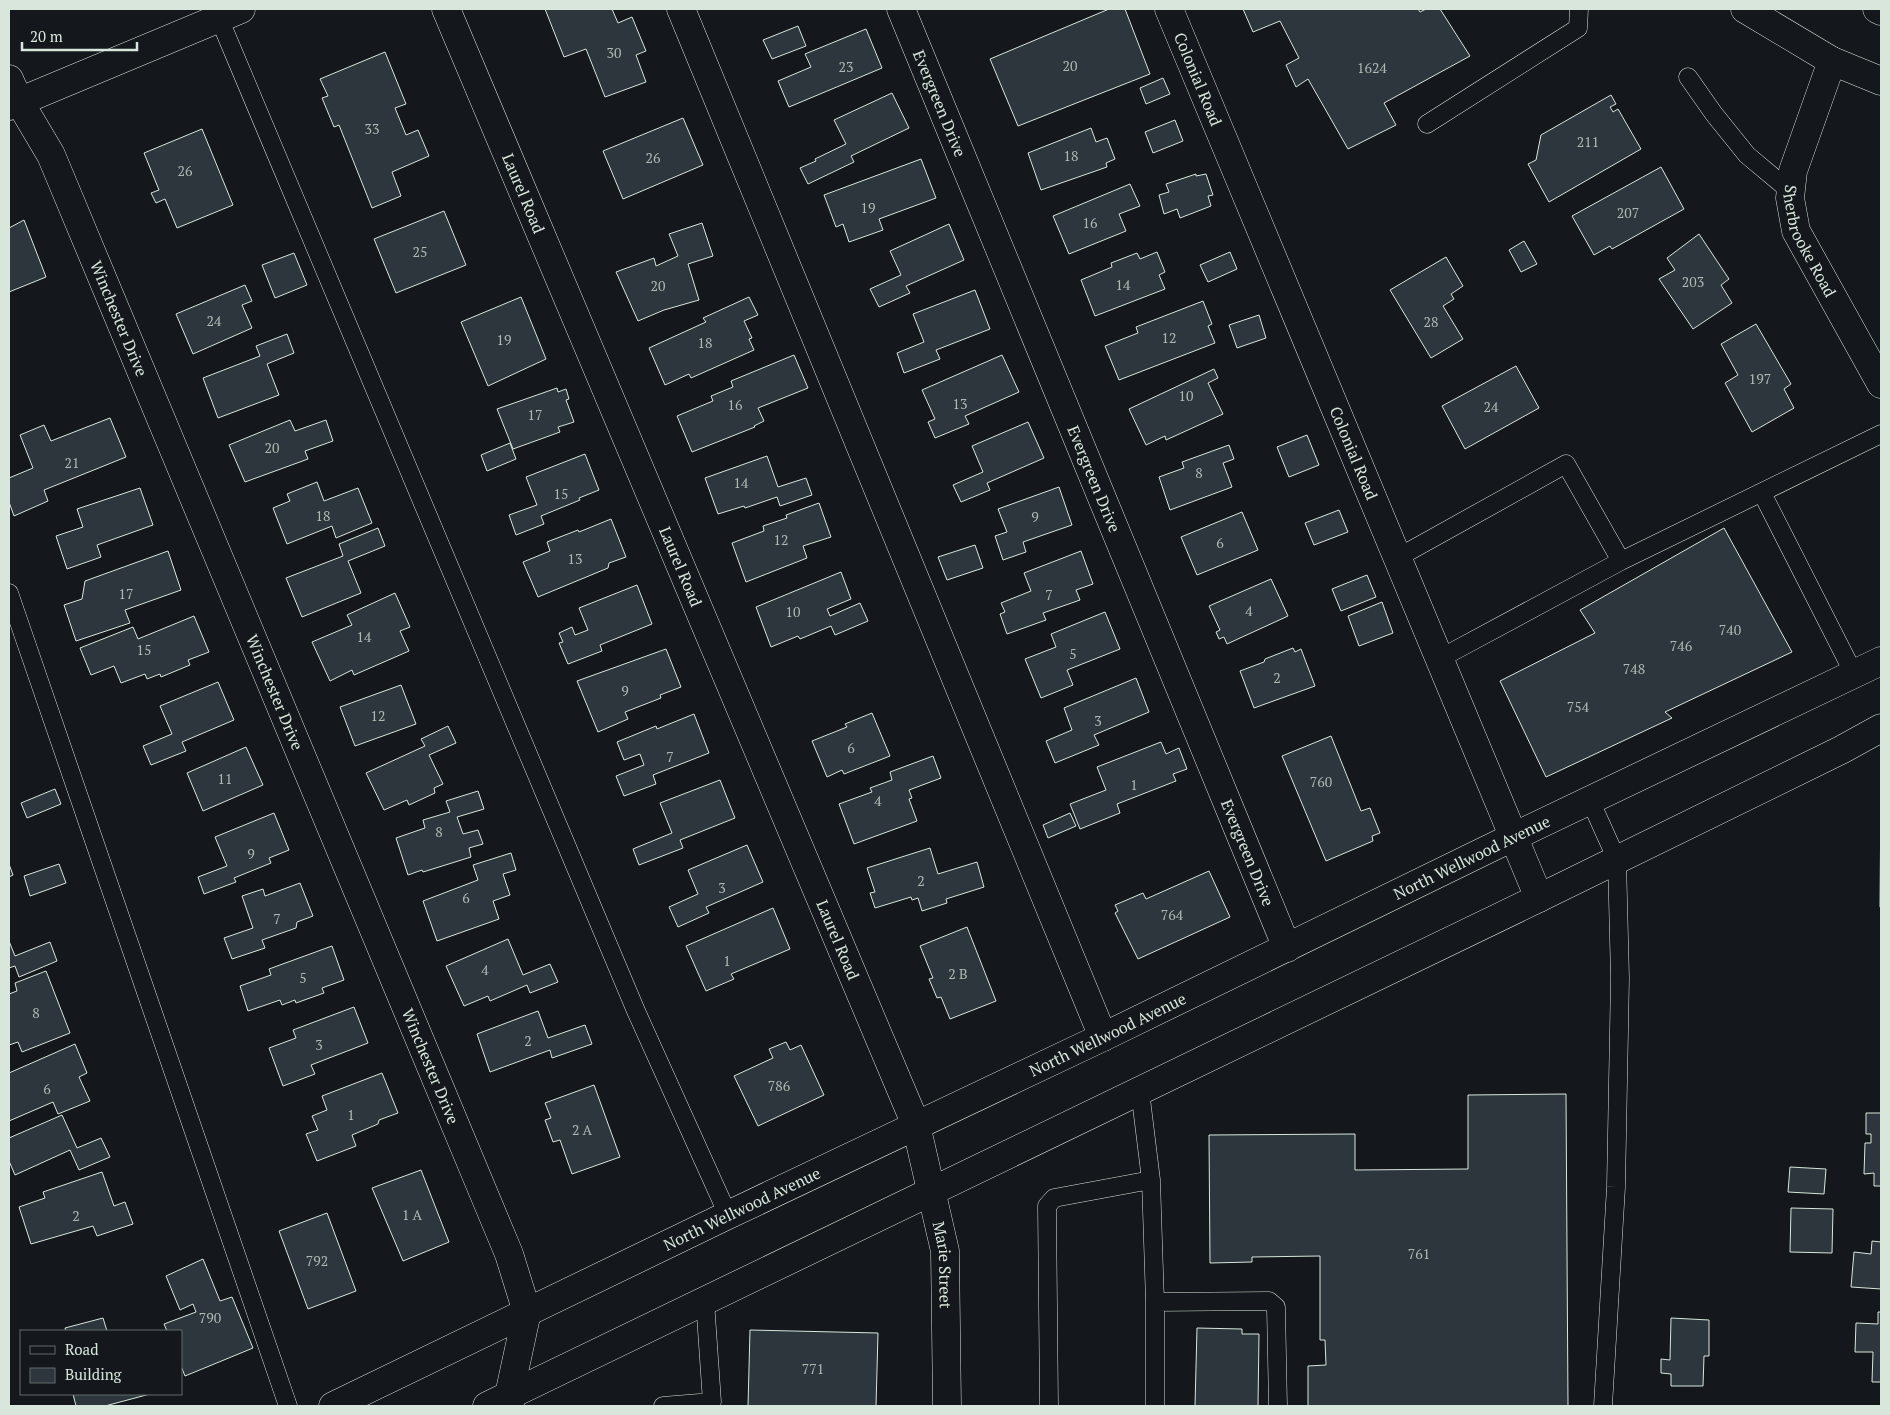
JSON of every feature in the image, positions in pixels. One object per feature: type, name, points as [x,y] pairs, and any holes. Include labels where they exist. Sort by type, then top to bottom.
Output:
[{"type":"street","name":"Laurel Road","points":[[446,9],[916,1125]]},
{"type":"street","points":[[680,9],[1103,1037]]},
{"type":"street","name":"Evergreen Drive","points":[[901,9],[1287,948]]},
{"type":"street","name":"Colonial Road","points":[[1169,9],[1539,898]]},
{"type":"street","points":[[1745,9],[1832,61],[1881,81]]},
{"type":"street","points":[[1877,9],[1881,11]]},
{"type":"street","points":[[12,95],[230,14]]},
{"type":"street","name":"Sherbrooke Road","points":[[1832,61],[1793,171],[1790,198],[1796,230],[1881,384]]},
{"type":"street","name":"Winchester Drive","points":[[12,95],[51,155],[505,1244],[528,1312]]},
{"type":"street","name":"North Wellwood Avenue","points":[[333,1406],[1881,661]]},
{"type":"street","points":[[502,1403],[705,1302],[1617,860],[1841,750],[1881,728]]},
{"type":"street","name":"Marie Street","points":[[916,1125],[945,1251],[947,1406]]},
{"type":"street","points":[[502,1403],[528,1312]]},
{"type":"lane","points":[[1427,124],[1578,28],[1578,9]]},
{"type":"lane","points":[[230,14],[636,1011],[728,1215]]},
{"type":"lane","points":[[1688,77],[1714,114],[1747,155],[1790,191]]},
{"type":"lane","points":[[1439,659],[1621,560],[1881,434]]},
{"type":"lane","points":[[1397,558],[1566,464],[1621,560]]},
{"type":"lane","points":[[1762,493],[1854,674]]},
{"type":"lane","points":[[9,593],[288,1406]]},
{"type":"lane","points":[[1590,800],[1617,860],[1620,978],[1616,1178],[1604,1406]]},
{"type":"lane","points":[[1140,1091],[1151,1180],[1155,1302],[1155,1406]]},
{"type":"lane","points":[[1049,1406],[1047,1206],[1054,1198],[1151,1180]]},
{"type":"lane","points":[[1155,1302],[1268,1301],[1276,1307],[1278,1406]]},
{"type":"lane","points":[[663,1406],[712,1402],[705,1302]]},
{"type":"building","points":[[545,9],[612,9],[618,23],[632,17],[646,51],[636,55],[646,82],[605,97],[586,49],[564,57]]},
{"type":"building","points":[[1109,9],[1125,9],[1150,74],[1018,126],[990,59]]},
{"type":"building","points":[[1243,9],[1418,9],[1420,12],[1426,9],[1440,9],[1470,56],[1384,103],[1396,125],[1348,149],[1308,79],[1296,87],[1286,65],[1299,58],[1280,21],[1253,32]]},
{"type":"building","points":[[798,26],[806,46],[772,59],[763,40]]},
{"type":"building","points":[[866,29],[882,68],[789,107],[778,81],[811,67],[805,54]]},
{"type":"building","points":[[385,52],[406,104],[395,108],[406,135],[418,130],[429,156],[392,172],[401,196],[372,208],[339,125],[334,127],[322,98],[328,96],[320,79]]},
{"type":"building","points":[[1163,78],[1170,94],[1146,104],[1140,88]]},
{"type":"building","points":[[892,93],[909,128],[851,156],[854,162],[808,184],[800,168],[846,144],[834,120]]},
{"type":"building","points":[[1611,95],[1616,104],[1610,107],[1613,112],[1618,109],[1641,149],[1549,202],[1528,164],[1536,160],[1541,135]]},
{"type":"building","points":[[683,118],[703,165],[623,199],[603,151]]},
{"type":"building","points":[[1175,120],[1183,141],[1153,153],[1145,132]]},
{"type":"building","points":[[1091,128],[1096,142],[1107,138],[1115,159],[1106,163],[1107,167],[1041,190],[1028,153]]},
{"type":"building","points":[[202,129],[233,205],[177,228],[165,199],[156,203],[151,193],[159,190],[144,153]]},
{"type":"building","points":[[921,159],[936,198],[879,219],[883,230],[849,242],[843,224],[836,227],[824,195]]},
{"type":"building","points":[[1661,167],[1684,209],[1612,249],[1610,246],[1594,255],[1572,216]]},
{"type":"building","points":[[1196,174],[1196,176],[1206,174],[1213,195],[1208,196],[1211,206],[1180,218],[1177,209],[1164,214],[1159,195],[1169,192],[1166,184]]},
{"type":"building","points":[[1130,184],[1140,206],[1119,214],[1126,231],[1069,254],[1053,216]]},
{"type":"building","points":[[444,211],[466,265],[396,293],[374,239]]},
{"type":"building","points":[[24,220],[46,277],[9,292],[9,228]]},
{"type":"building","points":[[702,223],[713,256],[688,264],[699,300],[664,310],[638,321],[616,272],[654,258],[656,266],[678,256],[669,234]]},
{"type":"building","points":[[949,224],[964,260],[906,286],[910,293],[879,307],[870,289],[901,275],[890,251]]},
{"type":"building","points":[[1699,234],[1729,279],[1721,285],[1732,303],[1693,329],[1659,279],[1675,270],[1667,258]]},
{"type":"building","points":[[1524,241],[1537,264],[1521,272],[1509,250]]},
{"type":"building","points":[[1157,252],[1165,272],[1159,275],[1165,289],[1095,316],[1081,280],[1112,267],[1111,263],[1137,253],[1140,259]]},
{"type":"building","points":[[1230,252],[1237,269],[1208,282],[1200,265]]},
{"type":"building","points":[[294,253],[307,285],[275,298],[262,265]]},
{"type":"building","points":[[1446,257],[1463,286],[1451,294],[1454,299],[1443,306],[1463,339],[1431,358],[1390,290]]},
{"type":"building","points":[[245,285],[252,301],[242,305],[252,328],[193,354],[176,314]]},
{"type":"building","points":[[975,290],[990,329],[936,350],[940,359],[904,373],[897,353],[924,342],[913,314]]},
{"type":"building","points":[[521,297],[546,359],[488,386],[461,322]]},
{"type":"building","points":[[749,297],[758,315],[744,321],[752,338],[749,339],[754,350],[691,378],[689,374],[665,385],[649,348],[706,322],[703,318]]},
{"type":"building","points":[[1203,301],[1212,324],[1208,326],[1215,343],[1119,380],[1105,346],[1138,333],[1136,327]]},
{"type":"building","points":[[1259,315],[1266,338],[1237,348],[1229,325]]},
{"type":"building","points":[[1756,324],[1791,384],[1784,389],[1794,408],[1752,432],[1725,383],[1738,375],[1721,344]]},
{"type":"building","points":[[287,334],[294,353],[267,364],[279,395],[218,418],[203,378],[260,356],[256,346]]},
{"type":"building","points":[[794,355],[808,388],[758,408],[764,421],[755,427],[692,452],[677,416],[713,401],[711,396],[733,387],[731,381]]},
{"type":"building","points":[[1002,355],[1019,392],[965,416],[969,424],[935,438],[928,422],[935,419],[922,390]]},
{"type":"building","points":[[1516,366],[1539,408],[1465,449],[1442,406]]},
{"type":"building","points":[[1214,369],[1218,378],[1208,383],[1223,414],[1166,440],[1165,436],[1146,445],[1129,409]]},
{"type":"building","points":[[557,388],[558,392],[566,389],[569,399],[566,400],[574,422],[558,427],[560,432],[513,449],[497,409]]},
{"type":"building","points":[[110,418],[126,457],[44,490],[48,501],[14,516],[9,502],[9,478],[33,468],[20,435],[44,425],[51,441]]},
{"type":"building","points":[[290,420],[295,431],[326,420],[333,441],[305,451],[308,459],[245,482],[229,445]]},
{"type":"building","points":[[1028,422],[1044,458],[987,483],[990,490],[961,502],[953,485],[983,472],[972,446]]},
{"type":"building","points":[[1307,435],[1319,465],[1289,477],[1277,447]]},
{"type":"building","points":[[510,443],[516,459],[487,471],[481,455]]},
{"type":"building","points":[[1229,445],[1234,459],[1223,463],[1232,487],[1170,510],[1159,477],[1184,468],[1182,462]]},
{"type":"building","points":[[585,454],[599,490],[541,516],[544,524],[516,535],[509,515],[537,505],[526,477]]},
{"type":"building","points":[[767,456],[778,487],[806,478],[812,495],[780,506],[777,497],[745,508],[744,506],[718,514],[705,478]]},
{"type":"building","points":[[317,482],[324,501],[358,488],[372,523],[336,538],[332,526],[287,544],[273,508],[290,501],[287,494]]},
{"type":"building","points":[[1059,487],[1072,525],[1023,542],[1026,552],[1003,560],[995,536],[1007,532],[998,509]]},
{"type":"building","points":[[140,488],[153,525],[97,545],[101,557],[67,569],[56,536],[83,527],[77,509]]},
{"type":"building","points":[[819,503],[831,537],[803,546],[807,558],[746,582],[732,543],[764,531],[763,526],[787,518],[786,515]]},
{"type":"building","points":[[1339,510],[1348,532],[1314,545],[1305,523]]},
{"type":"building","points":[[1242,512],[1258,550],[1197,575],[1181,537]]},
{"type":"building","points":[[611,519],[626,557],[609,563],[608,568],[538,597],[523,562],[550,551],[547,542]]},
{"type":"building","points":[[378,528],[385,546],[348,561],[361,593],[302,617],[286,578],[343,556],[339,544]]},
{"type":"building","points":[[1724,528],[1792,652],[1665,712],[1672,718],[1546,777],[1500,681],[1595,633],[1580,610]]},
{"type":"building","points":[[975,545],[983,568],[947,580],[938,557]]},
{"type":"building","points":[[168,551],[181,590],[125,610],[130,623],[76,641],[64,605],[82,599],[85,581]]},
{"type":"building","points":[[1081,551],[1093,584],[1076,590],[1080,600],[1043,613],[1046,620],[1007,634],[1000,614],[1005,612],[1001,603],[1031,591],[1024,573]]},
{"type":"building","points":[[841,572],[851,599],[827,609],[830,616],[860,603],[868,621],[835,635],[831,626],[800,639],[798,636],[771,647],[756,607]]},
{"type":"building","points":[[1367,575],[1376,597],[1341,611],[1332,589]]},
{"type":"building","points":[[1271,579],[1288,616],[1227,644],[1224,637],[1219,639],[1216,632],[1220,630],[1209,606]]},
{"type":"building","points":[[637,585],[652,624],[600,645],[602,651],[568,664],[559,643],[563,642],[559,633],[572,627],[575,635],[588,630],[579,608]]},
{"type":"building","points":[[395,593],[410,627],[400,631],[409,651],[354,675],[352,670],[330,681],[312,642],[352,625],[347,615]]},
{"type":"building","points":[[1382,602],[1393,633],[1359,646],[1348,616]]},
{"type":"building","points":[[1105,612],[1120,649],[1067,670],[1073,685],[1041,698],[1025,659],[1056,647],[1051,634]]},
{"type":"building","points":[[194,616],[209,652],[188,660],[190,665],[161,677],[160,674],[147,679],[145,674],[121,683],[114,666],[91,675],[80,648],[133,627],[138,639]]},
{"type":"building","points":[[1293,648],[1295,652],[1301,649],[1315,686],[1254,708],[1240,671]]},
{"type":"building","points":[[666,649],[681,687],[660,695],[661,698],[625,712],[628,719],[598,732],[577,681]]},
{"type":"building","points":[[1136,678],[1149,712],[1094,735],[1099,745],[1055,763],[1046,741],[1072,730],[1064,708]]},
{"type":"building","points":[[218,682],[234,720],[182,742],[186,751],[151,765],[143,746],[172,734],[160,706]]},
{"type":"building","points":[[401,685],[416,724],[355,746],[340,707]]},
{"type":"building","points":[[872,713],[890,756],[844,774],[842,770],[827,777],[812,741],[847,727],[845,724]]},
{"type":"building","points":[[694,714],[709,753],[653,775],[656,784],[624,796],[616,776],[644,765],[640,754],[624,760],[617,742],[656,726],[657,729]]},
{"type":"building","points":[[448,726],[456,743],[429,755],[443,784],[434,788],[435,793],[409,805],[407,800],[384,810],[366,773],[425,746],[421,739]]},
{"type":"building","points":[[1331,736],[1361,811],[1370,808],[1380,833],[1372,836],[1373,841],[1326,861],[1282,756]]},
{"type":"building","points":[[1161,742],[1166,754],[1179,748],[1187,769],[1173,774],[1176,781],[1117,804],[1120,813],[1080,829],[1070,804],[1106,790],[1097,767]]},
{"type":"building","points":[[246,747],[263,785],[203,811],[187,773]]},
{"type":"building","points":[[933,756],[941,778],[909,790],[912,798],[909,799],[917,821],[854,844],[839,804],[872,792],[870,788],[892,780],[890,772]]},
{"type":"building","points":[[720,780],[735,818],[680,840],[683,848],[639,865],[633,849],[672,833],[660,803]]},
{"type":"building","points":[[55,789],[61,804],[27,818],[21,803]]},
{"type":"building","points":[[1881,789],[1881,907],[1880,907]]},
{"type":"building","points":[[478,791],[484,809],[457,817],[463,834],[478,830],[483,844],[469,848],[471,857],[408,875],[396,838],[425,828],[423,820],[450,812],[446,801]]},
{"type":"building","points":[[274,813],[289,850],[269,858],[271,863],[234,878],[236,882],[204,894],[198,877],[227,866],[215,837]]},
{"type":"building","points":[[1070,813],[1076,826],[1048,838],[1043,825]]},
{"type":"building","points":[[747,845],[763,882],[706,907],[709,913],[678,927],[669,907],[698,894],[688,870]]},
{"type":"building","points":[[930,848],[938,874],[977,862],[984,887],[946,899],[947,903],[922,911],[918,898],[912,900],[911,897],[875,908],[870,893],[875,892],[867,868]]},
{"type":"building","points":[[511,853],[516,870],[503,874],[510,895],[493,901],[499,919],[437,941],[423,901],[478,880],[473,865]]},
{"type":"building","points":[[9,864],[13,875],[9,877]]},
{"type":"building","points":[[59,864],[66,883],[30,896],[24,876]]},
{"type":"building","points":[[1209,871],[1230,917],[1138,959],[1115,913],[1118,911],[1115,905],[1143,893],[1146,899]]},
{"type":"building","points":[[300,883],[313,916],[297,922],[296,928],[262,940],[265,948],[232,959],[224,938],[253,928],[242,896],[263,889],[265,896]]},
{"type":"building","points":[[773,908],[790,949],[731,974],[734,979],[706,991],[686,946]]},
{"type":"building","points":[[967,927],[996,1001],[950,1019],[941,997],[937,998],[929,979],[933,978],[920,946]]},
{"type":"building","points":[[508,939],[523,975],[550,964],[558,982],[530,993],[527,985],[490,1001],[488,996],[464,1006],[446,966]]},
{"type":"building","points":[[9,941],[15,956],[50,942],[57,961],[19,977],[15,966],[9,968]]},
{"type":"building","points":[[332,946],[344,980],[322,988],[324,993],[296,1003],[295,1000],[282,1005],[280,1000],[248,1011],[240,986],[271,975],[269,969]]},
{"type":"building","points":[[46,971],[70,1033],[22,1052],[18,1042],[9,1045],[9,994],[17,991],[15,983]]},
{"type":"building","points":[[354,1007],[368,1043],[311,1065],[315,1074],[283,1086],[269,1048],[296,1038],[293,1030]]},
{"type":"building","points":[[538,1011],[548,1038],[585,1025],[592,1044],[552,1058],[550,1050],[490,1072],[477,1034]]},
{"type":"building","points":[[786,1042],[790,1050],[801,1045],[824,1095],[758,1126],[734,1076],[773,1058],[769,1049]]},
{"type":"building","points":[[75,1044],[87,1073],[79,1077],[90,1101],[58,1114],[53,1102],[9,1121],[9,1073]]},
{"type":"building","points":[[382,1073],[398,1113],[379,1120],[378,1124],[352,1135],[356,1146],[317,1161],[306,1134],[318,1130],[312,1116],[327,1110],[322,1096]]},
{"type":"building","points":[[594,1085],[620,1157],[572,1174],[560,1140],[553,1142],[545,1120],[551,1118],[545,1103]]},
{"type":"building","points":[[1566,1094],[1568,1406],[1308,1406],[1308,1366],[1326,1365],[1325,1340],[1320,1340],[1320,1256],[1252,1257],[1252,1262],[1210,1263],[1209,1135],[1355,1134],[1355,1170],[1468,1169],[1468,1095]]},
{"type":"building","points":[[1866,1113],[1881,1113],[1881,1186],[1874,1186],[1874,1173],[1864,1174],[1865,1143],[1871,1143],[1871,1134],[1866,1134]]},
{"type":"building","points":[[62,1115],[77,1148],[101,1138],[110,1157],[79,1170],[70,1150],[15,1175],[9,1161],[9,1138]]},
{"type":"building","points":[[1790,1167],[1826,1169],[1824,1194],[1788,1192]]},
{"type":"building","points":[[421,1170],[449,1242],[403,1261],[372,1188]]},
{"type":"building","points":[[102,1172],[114,1206],[125,1202],[133,1224],[97,1236],[93,1226],[31,1244],[19,1207],[45,1198],[43,1192]]},
{"type":"building","points":[[1791,1208],[1833,1209],[1832,1253],[1790,1252]]},
{"type":"building","points":[[327,1213],[356,1291],[308,1309],[279,1231]]},
{"type":"building","points":[[1872,1241],[1881,1242],[1881,1289],[1851,1287],[1854,1252],[1871,1254]]},
{"type":"building","points":[[203,1259],[220,1301],[232,1297],[253,1348],[185,1376],[182,1368],[182,1330],[167,1330],[164,1324],[196,1312],[193,1304],[180,1310],[166,1276]]},
{"type":"building","points":[[1878,1312],[1881,1312],[1881,1382],[1872,1382],[1873,1352],[1855,1352],[1856,1323],[1878,1324]]},
{"type":"building","points":[[103,1318],[107,1330],[66,1330],[65,1328]]},
{"type":"building","points":[[1671,1318],[1709,1320],[1709,1356],[1704,1356],[1703,1386],[1671,1386],[1671,1374],[1661,1373],[1661,1359],[1670,1360]]},
{"type":"building","points":[[1197,1328],[1242,1329],[1242,1334],[1259,1334],[1258,1406],[1195,1406]]},
{"type":"building","points":[[750,1330],[878,1333],[876,1406],[748,1406]]},
{"type":"building","points":[[73,1395],[146,1395],[105,1406],[76,1406]]}]
